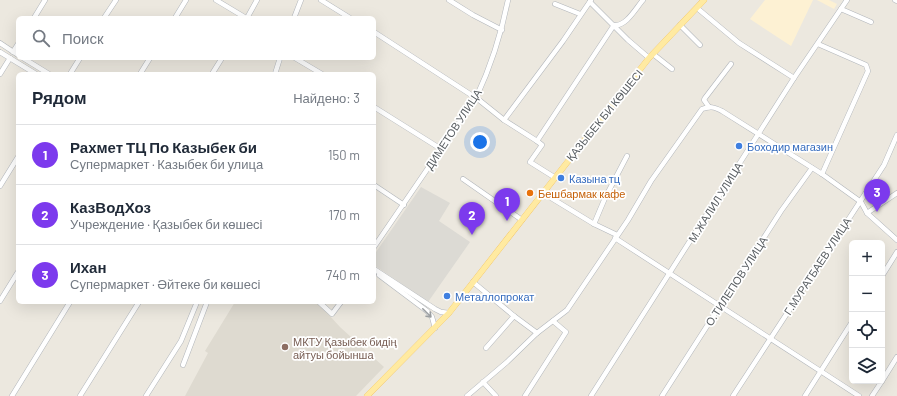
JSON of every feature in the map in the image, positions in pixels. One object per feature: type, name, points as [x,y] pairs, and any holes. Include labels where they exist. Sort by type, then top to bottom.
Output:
[{"type":"main road","name":"ҚАЗЫБЕК БИ КӨШЕСІ","points":[[366,396],[449,312],[651,56],[704,0]]},
{"type":"street","points":[[35,16],[45,0]]},
{"type":"street","points":[[105,16],[116,0]]},
{"type":"street","points":[[176,16],[186,0]]},
{"type":"street","points":[[216,0],[244,16]]},
{"type":"street","points":[[248,16],[257,0]]},
{"type":"street","points":[[295,16],[301,0]]},
{"type":"street","points":[[321,0],[347,16]]},
{"type":"street","points":[[449,0],[473,15],[502,30]]},
{"type":"street","name":"ДИМЕТОВ УЛИЦА","points":[[376,245],[476,98],[488,73],[502,30],[508,0]]},
{"type":"street","points":[[614,25],[619,26],[624,23],[643,0]]},
{"type":"street","name":"М.ЖАЛИЛ УЛИЦА","points":[[591,396],[758,133],[847,0]]},
{"type":"street","points":[[504,120],[563,42],[580,14],[590,1],[614,25],[651,56],[672,69]]},
{"type":"street","points":[[555,4],[580,14]]},
{"type":"street","points":[[696,8],[739,44],[794,78]]},
{"type":"street","points":[[841,10],[871,22]]},
{"type":"street","points":[[537,141],[614,25]]},
{"type":"street","points":[[680,25],[700,46]]},
{"type":"street","points":[[376,33],[476,98],[504,120],[542,145],[530,162],[554,177]]},
{"type":"street","points":[[0,43],[16,53]]},
{"type":"street","points":[[818,44],[866,65],[868,71],[822,174]]},
{"type":"street","points":[[0,52],[33,72]]},
{"type":"street","points":[[0,74],[10,58]]},
{"type":"street","points":[[26,60],[46,72]]},
{"type":"street","points":[[71,72],[79,60]]},
{"type":"street","points":[[141,72],[149,60]]},
{"type":"street","points":[[213,72],[221,60]]},
{"type":"street","points":[[276,72],[279,60]]},
{"type":"street","points":[[298,60],[319,72]]},
{"type":"street","points":[[709,107],[704,100],[705,98],[731,64]]},
{"type":"street","points":[[467,396],[537,333],[567,310],[679,141],[702,109],[714,107],[722,111],[822,174],[861,202],[867,213],[897,240]]},
{"type":"street","points":[[376,108],[441,149]]},
{"type":"street","name":"Г.МУРАТБАЕВ УЛИЦА","points":[[733,396],[844,224],[861,202],[884,165],[897,135]]},
{"type":"street","points":[[594,224],[605,198],[627,156]]},
{"type":"street","points":[[0,186],[16,160]]},
{"type":"street","name":"О.ТИЛЕПОВ УЛИЦА","points":[[662,396],[781,211],[812,168]]},
{"type":"street","points":[[463,179],[522,220]]},
{"type":"street","points":[[376,186],[404,205]]},
{"type":"street","points":[[543,193],[616,236],[669,274],[720,305],[859,396]]},
{"type":"street","points":[[867,213],[897,193]]},
{"type":"street","points":[[885,271],[897,252]]},
{"type":"street","points":[[376,270],[435,309],[441,312],[449,312]]},
{"type":"street","points":[[376,274],[426,311],[432,317],[434,328]]},
{"type":"street","points":[[0,301],[16,275]]},
{"type":"street","points":[[473,282],[537,333]]},
{"type":"street","points":[[12,396],[69,304]]},
{"type":"street","points":[[80,396],[138,304]]},
{"type":"street","points":[[146,396],[181,341],[196,304]]},
{"type":"street","points":[[183,365],[206,304]]},
{"type":"street","points":[[321,304],[332,314],[340,304]]},
{"type":"street","points":[[486,348],[514,316]]},
{"type":"street","points":[[525,396],[566,332],[553,321]]},
{"type":"street","points":[[805,396],[849,327]]},
{"type":"street","points":[[885,376],[897,358]]},
{"type":"street","points":[[483,382],[496,396]]},
{"type":"street","points":[[872,396],[880,384]]},
{"type":"shaded area","points":[[765,0],[813,0],[791,46],[750,19]]},
{"type":"shaded area","points":[[817,0],[829,0],[837,4],[834,9]]},
{"type":"shaded area","points":[[421,187],[450,203],[439,221],[470,242],[428,302],[376,266],[376,252]]},
{"type":"shaded area","name":"МКТУ Қазыбек бидің айтуы бойынша","points":[[234,304],[319,304],[340,327],[384,367],[356,396],[185,396],[208,353],[205,351]]},
{"type":"place","name":"Боходир магазин","points":[[739,146]]},
{"type":"place","name":"Казына тц","points":[[561,178]]},
{"type":"place","name":"Бешбармак кафе","points":[[530,193]]},
{"type":"place","name":"Ихан","points":[[877,212]]},
{"type":"place","name":"Рахмет ТЦ По Казыбек би","points":[[507,221]]},
{"type":"place","name":"КазВодХоз","points":[[472,235]]},
{"type":"place","name":"Металлопрокат","points":[[447,296]]},
{"type":"place","name":"МКТУ Қазыбек бидің айтуы бойынша","points":[[285,347]]}]
